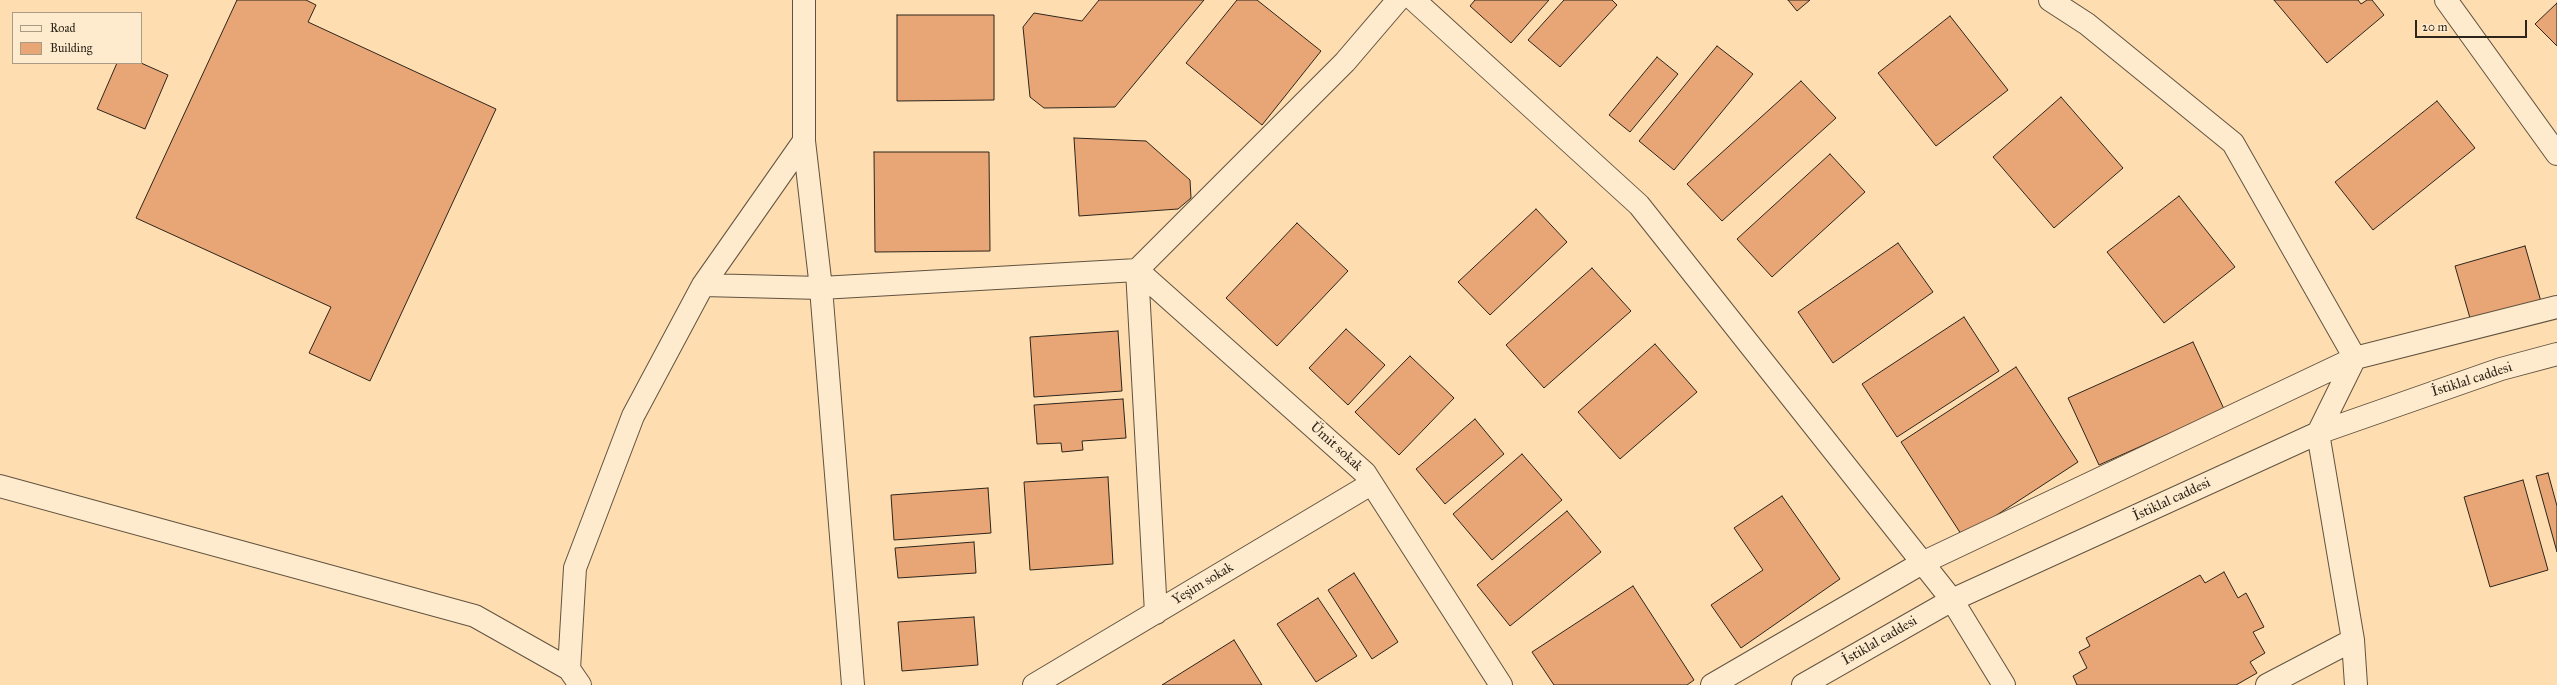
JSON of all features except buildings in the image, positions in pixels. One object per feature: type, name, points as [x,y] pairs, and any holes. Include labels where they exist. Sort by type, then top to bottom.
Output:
[{"type":"street","points":[[804,0],[804,142],[821,288],[853,685]]},
{"type":"street","points":[[703,285],[821,288],[1137,270],[1345,62],[1398,0]]},
{"type":"street","points":[[1414,0],[1639,205],[1952,600],[2004,685]]},
{"type":"street","points":[[2050,0],[2087,24],[2233,143],[2355,358]]},
{"type":"street","points":[[2446,0],[2557,154]]},
{"type":"street","points":[[574,677],[575,568],[633,416],[703,285],[804,142]]},
{"type":"street","points":[[1137,270],[1156,613]]},
{"type":"street","name":"Ümit sokak","points":[[1137,270],[1365,474],[1501,685]]},
{"type":"street","points":[[1712,685],[1922,563],[2355,358],[2557,307]]},
{"type":"street","name":"İstiklal caddesi","points":[[1803,685],[1952,600],[2318,432],[2501,369],[2557,354]]},
{"type":"street","points":[[2355,358],[2318,432],[2353,640],[2356,685]]},
{"type":"street","name":"Yeşim sokak","points":[[1034,685],[1371,484]]},
{"type":"street","points":[[0,486],[475,616],[574,677]]},
{"type":"street","points":[[2267,685],[2353,640]]}]
